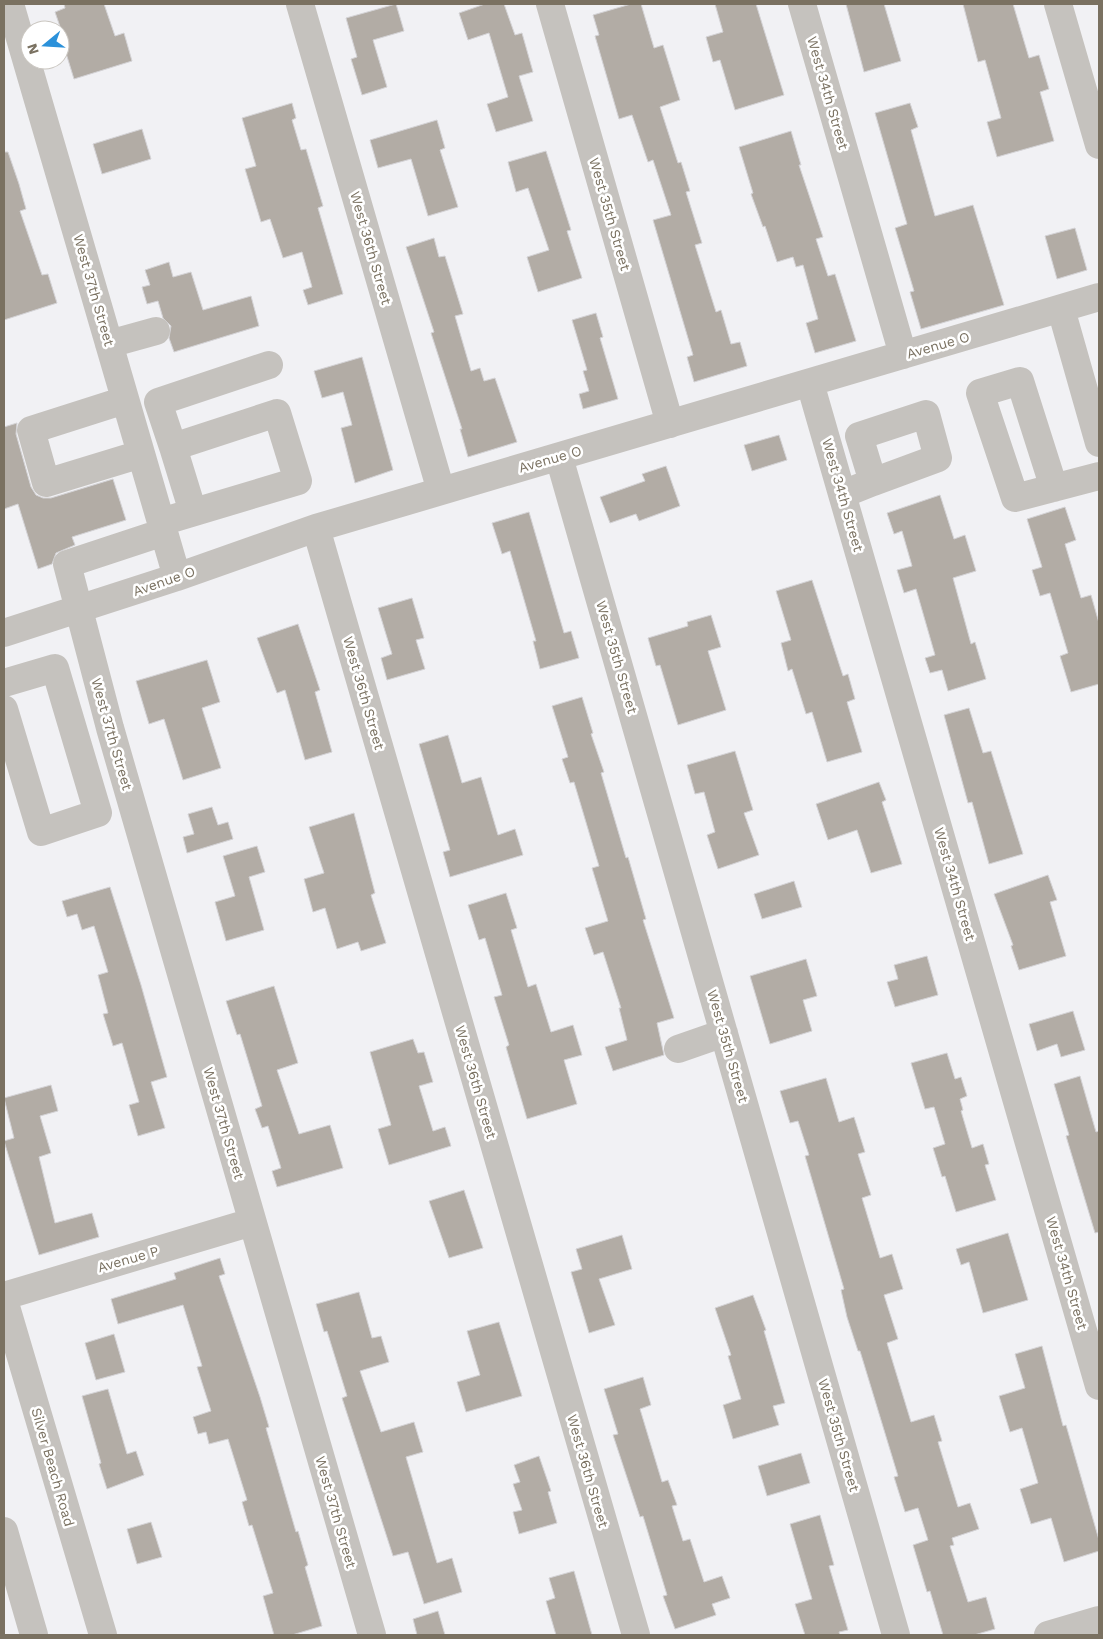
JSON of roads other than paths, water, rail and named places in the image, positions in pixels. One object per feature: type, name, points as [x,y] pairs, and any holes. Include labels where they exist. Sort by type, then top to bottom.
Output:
[{"type":"street","name":"West 37th Street","points":[[7,4],[177,577]]},
{"type":"street","name":"West 36th Street","points":[[300,4],[441,492]]},
{"type":"street","name":"West 35th Street","points":[[550,4],[670,424]]},
{"type":"street","name":"West 34th Street","points":[[802,4],[903,355]]},
{"type":"street","points":[[1058,4],[1099,145]]},
{"type":"street","name":"Avenue O","points":[[4,633],[177,577],[316,528],[1099,297]]},
{"type":"street","points":[[1061,309],[1099,443]]},
{"type":"street","points":[[109,344],[156,331]]},
{"type":"street","points":[[193,512],[158,402],[269,365]]},
{"type":"street","name":"West 34th Street","points":[[810,382],[1099,1386]]},
{"type":"street","points":[[126,400],[31,430],[46,483],[141,454]]},
{"type":"street","points":[[162,527],[193,512],[298,481],[277,413],[173,447]]},
{"type":"street","name":"West 35th Street","points":[[559,457],[896,1635]]},
{"type":"street","points":[[1054,488],[1099,476]]},
{"type":"street","points":[[843,494],[873,482]]},
{"type":"street","name":"West 37th Street","points":[[162,527],[67,564],[110,728],[372,1635]]},
{"type":"street","name":"West 36th Street","points":[[316,528],[636,1635]]},
{"type":"street","points":[[4,683],[54,668],[98,813],[42,832],[4,709]]},
{"type":"street","points":[[76,738],[110,728]]},
{"type":"street","points":[[678,1048],[724,1033]]},
{"type":"street","name":"Avenue P","points":[[4,1298],[252,1222]]},
{"type":"street","name":"Silver Beach Road","points":[[4,1298],[103,1635]]},
{"type":"street","points":[[4,1531],[34,1635]]},
{"type":"street","points":[[1048,1635],[1099,1620]]}]
